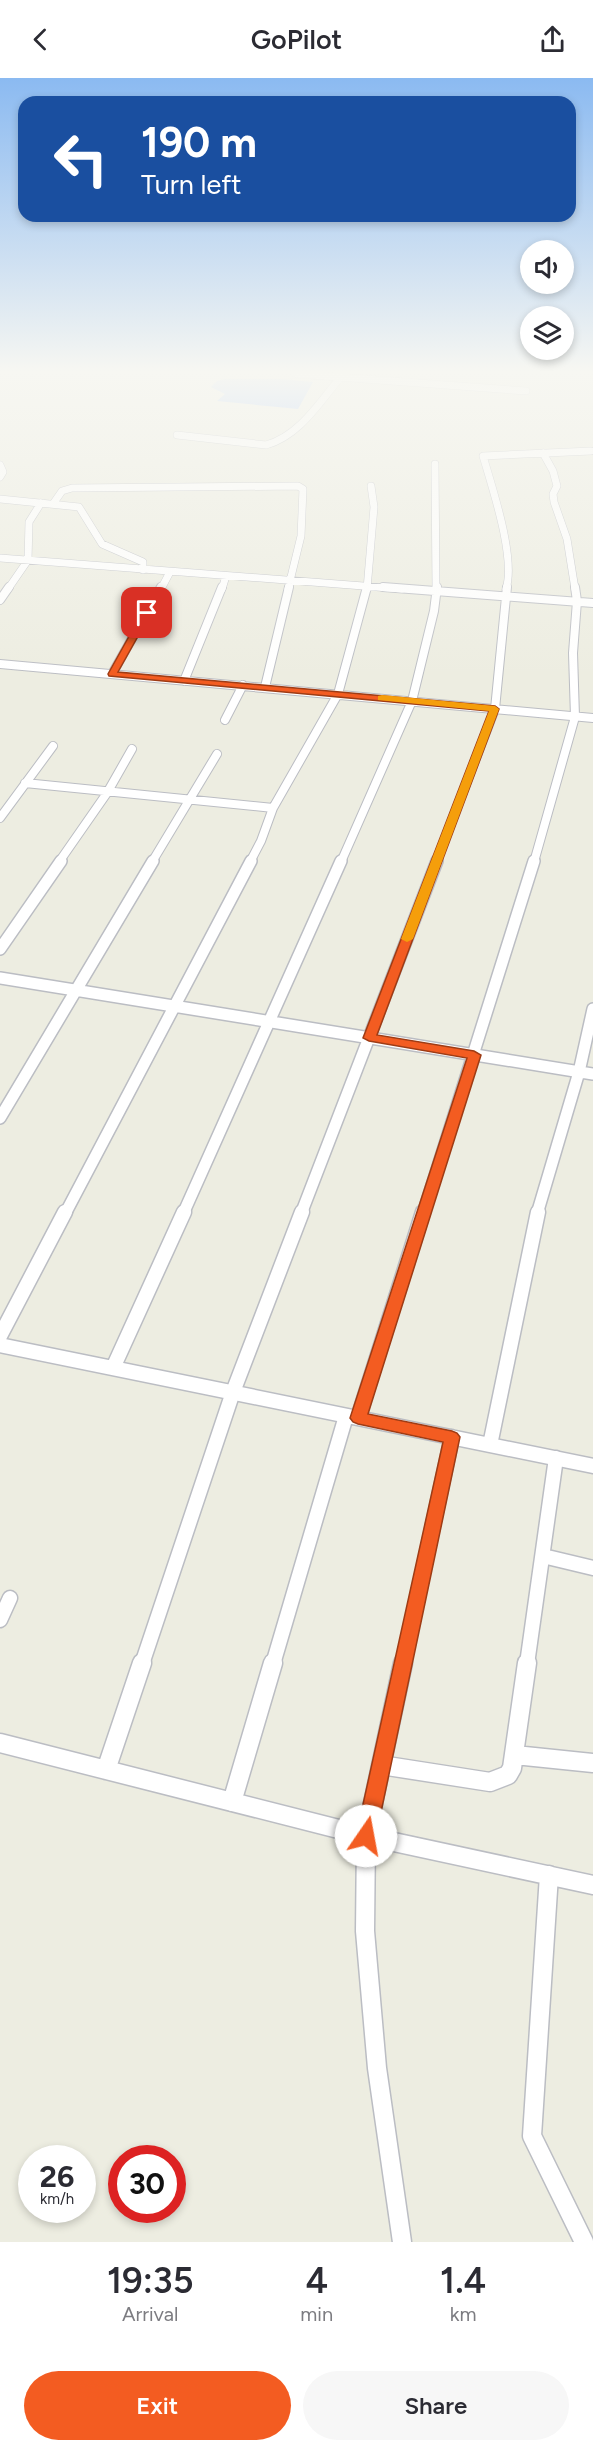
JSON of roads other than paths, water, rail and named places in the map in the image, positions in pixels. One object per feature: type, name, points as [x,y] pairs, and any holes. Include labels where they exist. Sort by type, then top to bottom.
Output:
[{"type":"street","points":[[113,1368],[412,701],[434,611],[436,590],[435,475]]},
{"type":"street","points":[[106,1770],[233,1392],[495,709],[504,595],[509,588],[509,579],[503,537],[488,475]]},
{"type":"street","points":[[231,1802],[352,1417],[474,1055],[535,859],[574,717],[573,653],[577,601],[568,546],[554,502],[553,494],[556,486],[554,475]]},
{"type":"street","points":[[0,1336],[261,841],[273,808],[338,694],[367,587],[374,507],[371,486]]},
{"type":"street","points":[[53,504],[62,491],[72,488],[301,488],[301,536],[265,687]]},
{"type":"street","points":[[0,499],[79,507],[102,544],[143,562],[143,570]]},
{"type":"street","points":[[0,600],[28,560],[30,522],[41,502]]},
{"type":"street","points":[[0,558],[593,603]]},
{"type":"street","points":[[112,674],[170,572]]},
{"type":"street","points":[[184,681],[217,604],[226,576]]},
{"type":"street","points":[[0,664],[593,718]]},
{"type":"street","points":[[225,720],[243,685]]},
{"type":"street","points":[[0,818],[53,746]]},
{"type":"street","points":[[0,949],[107,793],[132,749]]},
{"type":"street","points":[[0,1118],[217,754]]},
{"type":"street","points":[[25,783],[188,802],[273,808]]},
{"type":"street","points":[[0,978],[75,992],[593,1074]]},
{"type":"street","points":[[489,1445],[532,1231],[579,1072],[593,1008]]},
{"type":"street","points":[[0,1345],[489,1445],[592,1463]]},
{"type":"street","points":[[402,2242],[376,2056],[365,1931],[366,1836],[452,1437]]},
{"type":"street","points":[[381,1765],[490,1782],[507,1775],[512,1768],[556,1458]]},
{"type":"street","points":[[543,1556],[593,1568]]},
{"type":"street","points":[[0,1620],[10,1598]]},
{"type":"street","points":[[0,1743],[366,1836],[593,1885]]},
{"type":"street","points":[[515,1755],[593,1764]]},
{"type":"street","points":[[549,1875],[532,2136],[584,2242]]}]
